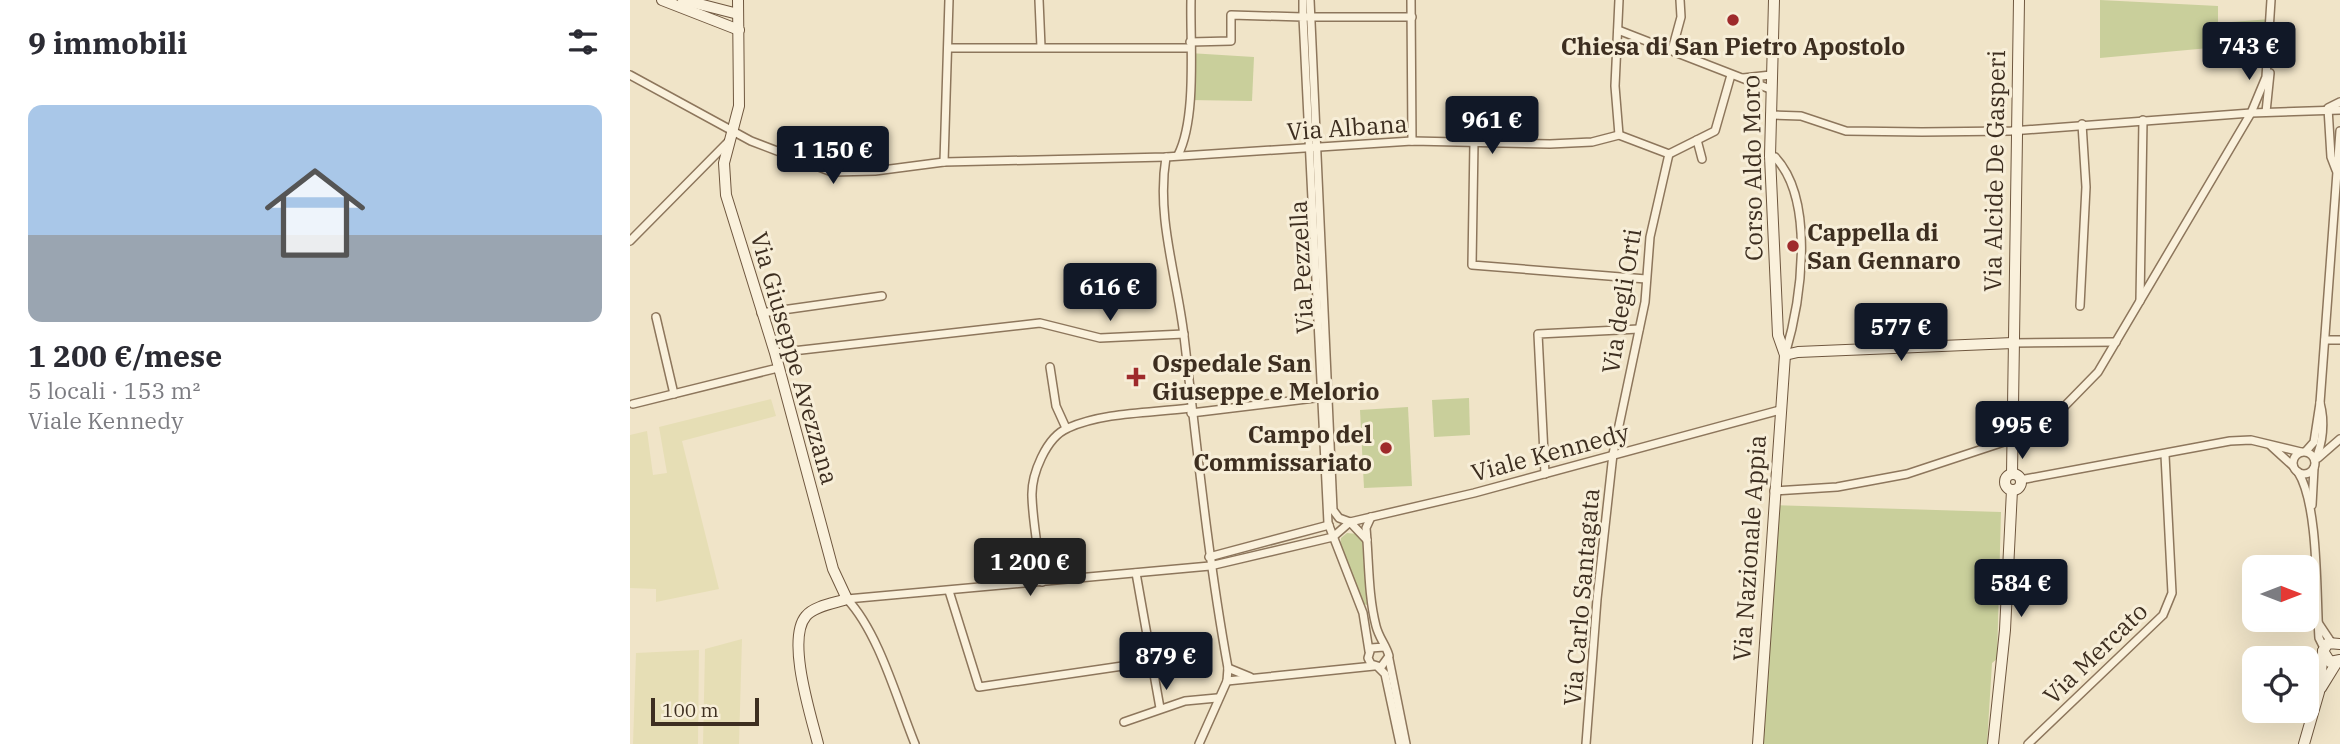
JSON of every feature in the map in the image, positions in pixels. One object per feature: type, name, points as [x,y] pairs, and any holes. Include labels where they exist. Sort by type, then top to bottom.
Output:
[{"type":"street","points":[[662,0],[739,30]]},
{"type":"street","points":[[683,0],[738,15]]},
{"type":"street","name":"Via Giuseppe Avezzana","points":[[738,0],[739,106],[724,163],[726,195],[775,353],[833,569],[846,599]]},
{"type":"street","points":[[944,162],[949,0]]},
{"type":"street","points":[[1039,0],[1041,47]]},
{"type":"street","points":[[1178,155],[1184,144],[1189,102],[1191,0]]},
{"type":"street","points":[[1303,0],[1305,16]]},
{"type":"street","points":[[1305,16],[1310,0]]},
{"type":"street","points":[[1411,0],[1412,141]]},
{"type":"street","points":[[1619,0],[1615,86],[1619,135],[1669,154],[1716,131],[1731,75]]},
{"type":"street","points":[[1672,50],[1681,17],[1680,0]]},
{"type":"street","name":"Corso Aldo Moro","points":[[1774,0],[1770,156],[1778,335],[1785,355]]},
{"type":"street","name":"Via Alcide De Gasperi","points":[[1993,744],[2005,630],[2012,491],[2004,484],[2007,476],[2016,477],[2013,439],[2013,344],[2019,0]]},
{"type":"street","points":[[2266,112],[2272,0]]},
{"type":"street","points":[[948,48],[1190,45],[1231,41],[1231,15],[1412,18]]},
{"type":"street","name":"Via Pezzella","points":[[1305,16],[1324,397],[1333,510],[1339,518],[1350,522]]},
{"type":"street","points":[[1618,30],[1770,89]]},
{"type":"street","points":[[1774,491],[1837,487],[1930,468],[2035,430],[2068,405],[2098,372],[2251,113],[2260,93],[2268,58]]},
{"type":"street","name":"Via Albana","points":[[630,75],[733,135],[832,172],[875,171],[944,162],[1166,158],[1178,155],[1311,150],[1412,141],[1550,144],[1592,142],[1619,135]]},
{"type":"street","points":[[1742,79],[1771,75]]},
{"type":"street","points":[[2328,108],[2340,102]]},
{"type":"street","points":[[1770,115],[1801,116],[1846,131],[2015,130],[2328,108],[2340,110]]},
{"type":"street","points":[[2328,108],[2331,157],[2337,173]]},
{"type":"street","points":[[2140,304],[2143,120]]},
{"type":"street","points":[[2080,306],[2086,187],[2082,124]]},
{"type":"street","points":[[2296,470],[2295,456],[2314,442],[2320,403],[2337,223],[2340,131]]},
{"type":"street","points":[[630,241],[733,135]]},
{"type":"street","points":[[1697,140],[1702,159]]},
{"type":"street","points":[[1474,142],[1472,265],[1646,279]]},
{"type":"street","name":"Via degli Orti","points":[[1614,454],[1639,329],[1650,237],[1669,154]]},
{"type":"street","points":[[1770,156],[1775,157],[1789,175],[1798,207],[1800,283],[1785,355],[1798,352],[2116,342]]},
{"type":"street","points":[[1166,158],[1161,185],[1164,226],[1184,334],[1210,566],[1228,668],[1227,681],[1217,698],[1199,744]]},
{"type":"street","points":[[761,313],[882,296]]},
{"type":"street","points":[[656,317],[674,394]]},
{"type":"street","points":[[775,353],[1040,323],[1100,338],[1184,334]]},
{"type":"street","points":[[1545,474],[1538,334],[1639,329]]},
{"type":"street","points":[[2325,340],[2340,340]]},
{"type":"street","name":"Via Nazionale Appia","points":[[1758,744],[1785,355]]},
{"type":"street","points":[[1049,366],[1056,406],[1066,428]]},
{"type":"street","points":[[633,404],[778,368]]},
{"type":"street","points":[[1042,582],[1032,495],[1035,472],[1053,440],[1066,428],[1110,417],[1324,397],[1329,525],[1363,613],[1369,661],[1385,674],[1400,744]]},
{"type":"street","points":[[2311,516],[2315,464],[2321,443],[2323,413],[2320,403]]},
{"type":"street","name":"Viale Kennedy","points":[[1350,522],[1545,474],[1780,410]]},
{"type":"street","points":[[2296,470],[2309,473],[2340,439]]},
{"type":"street","points":[[2016,477],[2165,455],[2230,440],[2251,440],[2303,452],[2315,464]]},
{"type":"street","points":[[2270,445],[2296,470],[2304,482],[2311,516],[2318,624],[2332,645],[2319,692]]},
{"type":"street","name":"Via Carlo Santagata","points":[[1586,744],[1597,599],[1614,454]]},
{"type":"street","name":"Via Mercato","points":[[2028,744],[2163,615],[2169,604],[2172,593],[2165,455]]},
{"type":"street","points":[[1371,517],[1367,523],[1373,612],[1389,659],[1406,744]]},
{"type":"street","points":[[818,744],[804,682],[799,631],[804,617],[811,611],[846,599],[1210,566],[1334,537],[1350,522],[1368,541]]},
{"type":"street","points":[[1209,557],[1329,525]]},
{"type":"street","points":[[1136,573],[1160,708]]},
{"type":"street","points":[[949,591],[979,687],[1150,662]]},
{"type":"street","points":[[846,599],[857,610],[880,655],[915,744]]},
{"type":"street","points":[[1363,613],[1373,612]]},
{"type":"street","points":[[2319,692],[2338,661],[2327,660],[2332,645]]},
{"type":"street","points":[[1350,667],[1374,646],[1384,647]]},
{"type":"street","points":[[1227,681],[1350,667],[1376,667],[1389,659]]},
{"type":"street","points":[[1228,668],[1250,677]]},
{"type":"street","points":[[1124,722],[1185,701],[1217,698]]},
{"type":"street","points":[[2304,744],[2310,723]]},
{"type":"shaded area","points":[[771,399],[776,416],[682,441],[719,589],[656,602],[656,589],[630,588],[630,435],[647,431],[653,475],[667,473],[659,427]]},
{"type":"shaded area","points":[[742,639],[739,744],[703,744],[705,649]]},
{"type":"shaded area","points":[[699,650],[698,744],[633,744],[636,653]]},
{"type":"green space","points":[[2100,0],[2218,6],[2218,23],[2271,19],[2270,28],[2220,31],[2220,47],[2100,58]]},
{"type":"green space","points":[[1189,53],[1254,57],[1252,101],[1189,100]]},
{"type":"green space","points":[[1469,398],[1470,435],[1434,437],[1432,400]]},
{"type":"green space","name":"Campo del Commissariato","points":[[1408,407],[1412,486],[1364,488],[1360,410]]},
{"type":"green space","points":[[1773,505],[2001,512],[1997,659],[1992,663],[1987,744],[1758,744]]},
{"type":"green space","points":[[1347,533],[1357,534],[1362,540],[1367,605],[1363,604],[1340,547],[1341,538]]},
{"type":"place","name":"Chiesa di San Pietro Apostolo","points":[[1733,20]]},
{"type":"place","name":"Cappella di San Gennaro","points":[[1793,246]]},
{"type":"place","name":"Ospedale San Giuseppe e Melorio","points":[[1136,377]]},
{"type":"place","name":"Campo del Commissariato","points":[[1386,448]]}]
